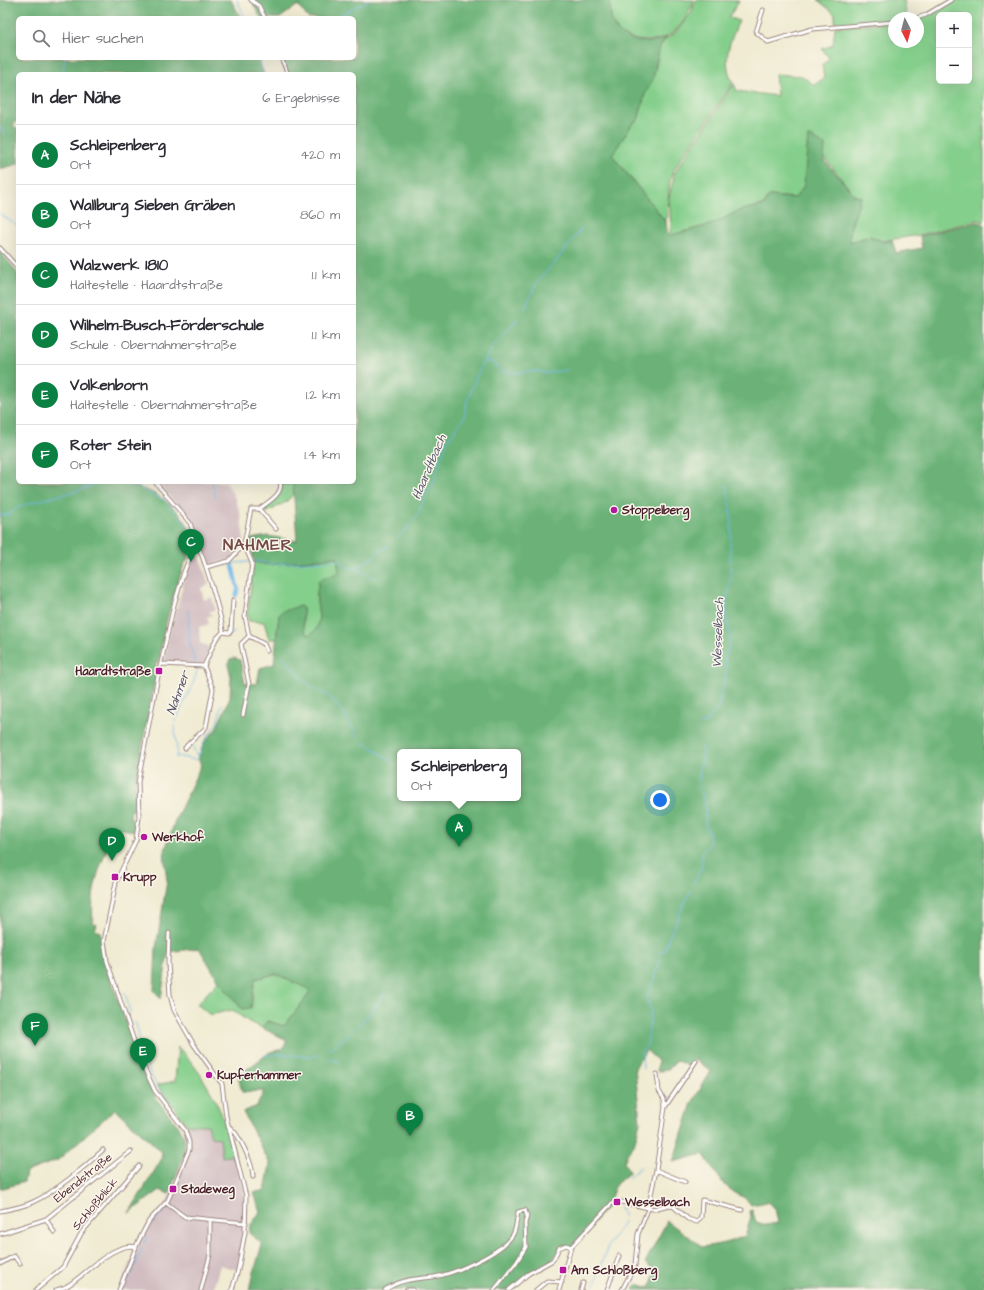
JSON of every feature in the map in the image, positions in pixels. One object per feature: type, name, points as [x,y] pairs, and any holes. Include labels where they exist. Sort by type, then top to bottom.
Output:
[{"type":"street","points":[[251,0],[259,6],[264,16]]},
{"type":"street","points":[[924,14],[950,0]]},
{"type":"street","points":[[763,10],[756,32],[768,42],[812,29],[888,23]]},
{"type":"street","points":[[282,60],[287,72]]},
{"type":"street","points":[[0,248],[16,266]]},
{"type":"street","points":[[119,1290],[147,1224],[166,1203],[188,1154],[188,1138],[182,1126],[155,1091],[140,1059],[107,961],[104,941],[116,882],[136,840],[138,782],[161,664],[176,599],[184,572],[196,544],[196,535],[190,523],[157,484]]},
{"type":"street","points":[[206,567],[229,561],[244,544],[250,510],[253,508],[260,508],[279,492],[281,484]]},
{"type":"street","points":[[260,508],[276,529]]},
{"type":"street","points":[[196,544],[199,547],[206,567],[223,632]]},
{"type":"street","points":[[244,544],[252,563],[246,616],[249,636]]},
{"type":"street","points":[[185,748],[192,739],[204,731],[206,727],[213,690],[204,666],[216,639],[223,632],[230,631],[233,600]]},
{"type":"street","points":[[249,636],[264,644],[267,651]]},
{"type":"street","points":[[243,715],[249,684],[241,644],[249,636]]},
{"type":"street","points":[[161,664],[197,667],[204,666]]},
{"type":"street","points":[[169,933],[168,963],[170,995],[174,1010],[194,1045],[221,1080],[228,1126],[246,1196],[246,1223],[238,1270],[232,1290]]},
{"type":"street","points":[[665,1107],[696,1061]]},
{"type":"street","points":[[622,1290],[636,1265],[638,1234],[648,1209],[656,1170],[665,1107],[664,1099],[659,1091],[658,1074]]},
{"type":"street","points":[[228,1126],[231,1128],[247,1155],[252,1167],[253,1177]]},
{"type":"street","points":[[0,1211],[40,1199],[90,1163],[102,1150]]},
{"type":"street","name":"Ebendstraße","points":[[0,1234],[46,1219],[131,1151]]},
{"type":"street","name":"Schloßblick","points":[[36,1290],[63,1267],[82,1232],[139,1166]]},
{"type":"street","points":[[656,1170],[685,1182]]},
{"type":"street","points":[[559,1290],[571,1248],[612,1203],[622,1202],[648,1209],[669,1205],[673,1206],[688,1219],[697,1222],[701,1217],[702,1200],[742,1210]]},
{"type":"street","points":[[166,1203],[185,1217],[246,1223]]},
{"type":"street","points":[[385,1290],[401,1282],[436,1276],[468,1267],[505,1244],[513,1236],[518,1212],[525,1210],[527,1216],[525,1223],[526,1247],[516,1263],[494,1290]]},
{"type":"street","points":[[46,1219],[54,1232]]},
{"type":"street","points":[[201,1290],[210,1255],[210,1220]]},
{"type":"street","points":[[509,1290],[528,1274],[553,1260],[562,1245],[566,1245],[571,1248]]},
{"type":"street","points":[[56,1290],[70,1285],[107,1255],[129,1247],[136,1247]]},
{"type":"street","points":[[0,1264],[14,1256],[20,1264]]},
{"type":"street","points":[[607,1290],[615,1271],[619,1256]]},
{"type":"street","points":[[536,1290],[547,1281],[562,1282]]},
{"type":"street","points":[[581,1290],[583,1283]]},
{"type":"street","points":[[406,1290],[413,1290]]},
{"type":"shaded area","points":[[160,484],[227,484],[236,500],[241,517],[244,541],[231,559],[207,565],[195,524],[171,499]]},
{"type":"shaded area","points":[[197,549],[209,585],[201,588],[204,600],[212,597],[215,609],[209,612],[212,615],[207,617],[209,624],[199,627],[200,643],[210,647],[204,663],[199,665],[167,663],[164,661],[170,632],[188,568]]},
{"type":"shaded area","points":[[208,1125],[235,1155],[244,1189],[246,1215],[238,1270],[220,1265],[213,1290],[119,1290],[146,1227],[166,1203],[188,1154],[189,1142],[182,1126]]},
{"type":"green space","points":[[0,0],[231,0],[240,16],[16,16],[16,60],[259,60],[263,72],[16,72],[16,121],[13,125],[16,128],[16,165],[0,169]]},
{"type":"green space","points":[[253,0],[610,0],[612,22],[616,29],[622,34],[636,41],[645,42],[653,42],[667,37],[659,48],[653,79],[645,94],[638,120],[633,123],[612,155],[666,222],[668,236],[713,224],[738,211],[764,205],[769,196],[795,198],[804,186],[808,137],[811,137],[825,145],[824,160],[855,196],[861,197],[850,229],[850,242],[870,236],[884,242],[892,240],[896,253],[922,248],[920,236],[977,222],[984,224],[984,1290],[633,1290],[637,1284],[650,1288],[655,1271],[645,1263],[667,1221],[703,1247],[726,1243],[745,1236],[751,1217],[750,1211],[752,1210],[756,1222],[766,1225],[778,1223],[775,1208],[767,1202],[751,1205],[745,1198],[729,1189],[703,1154],[673,1162],[692,1103],[711,1071],[695,1059],[689,1067],[676,1060],[668,1069],[657,1071],[658,1061],[646,1050],[635,1068],[640,1122],[634,1145],[627,1154],[624,1163],[630,1172],[616,1184],[607,1207],[571,1247],[562,1245],[553,1260],[528,1274],[509,1290],[249,1290],[262,1244],[249,1233],[250,1226],[260,1212],[254,1192],[265,1191],[270,1164],[243,1112],[257,1106],[264,1091],[242,1092],[238,1076],[270,1052],[283,1049],[287,1040],[262,1028],[267,1021],[284,1026],[307,997],[310,990],[276,974],[255,979],[251,1008],[242,1009],[219,981],[199,948],[168,952],[161,999],[154,990],[156,948],[167,881],[164,853],[175,821],[201,765],[198,758],[204,743],[216,729],[230,698],[231,676],[228,664],[230,659],[234,658],[240,660],[245,683],[257,684],[260,668],[274,664],[279,615],[283,611],[300,606],[303,608],[303,625],[305,633],[310,635],[314,632],[319,620],[317,597],[319,580],[339,573],[337,557],[270,565],[254,562],[250,539],[268,536],[297,541],[293,484],[356,484],[356,72],[287,72],[281,60],[356,60],[356,16],[306,16],[298,5],[283,16],[260,16],[254,6]]},
{"type":"green space","points":[[610,0],[694,0],[690,11],[684,20],[671,34],[663,38],[644,41],[629,38],[617,30],[611,19]]},
{"type":"green space","points":[[696,0],[739,1],[729,17],[739,21],[730,43],[727,59],[729,75],[733,83],[673,171],[670,180],[666,222],[612,155],[633,123],[638,120],[645,94],[653,79],[661,43],[677,31],[691,13]]},
{"type":"green space","points":[[818,0],[904,0],[906,12],[888,12],[888,21],[835,25],[835,14]]},
{"type":"green space","points":[[953,0],[984,0],[984,222],[978,220],[920,235],[882,241],[870,236],[849,242],[850,229],[861,197],[855,196],[808,137],[804,186],[795,198],[770,196],[764,205],[738,211],[713,224],[668,236],[671,229],[669,198],[675,172],[734,84],[737,91],[777,96],[775,74],[802,76],[814,85],[824,78],[822,65],[829,58],[822,49],[833,45],[835,27],[888,23],[888,48],[924,48],[924,16]]},
{"type":"green space","points":[[0,251],[16,271],[16,484],[125,484],[141,488],[158,496],[181,515],[190,531],[192,548],[177,584],[165,629],[159,663],[156,662],[156,675],[135,783],[136,810],[131,810],[130,818],[135,819],[134,831],[116,828],[98,874],[93,896],[93,923],[97,924],[95,930],[100,932],[106,964],[142,1070],[157,1100],[180,1128],[184,1137],[185,1152],[169,1194],[160,1190],[129,1213],[161,1160],[162,1152],[115,1109],[58,1160],[26,1172],[24,1182],[0,1189]]},
{"type":"green space","points":[[293,484],[294,494],[286,502],[266,513],[262,509],[277,496],[282,485]]},
{"type":"green space","points":[[338,557],[339,573],[319,580],[317,603],[319,620],[314,632],[310,635],[305,633],[303,625],[303,609],[279,615],[276,639],[269,639],[264,622],[249,621],[247,615],[254,562],[270,565]]},
{"type":"green space","points":[[276,974],[311,990],[284,1026],[268,1021],[262,1028],[249,1022],[232,1010],[210,1015],[197,1004],[219,981],[242,1009],[251,1007],[255,979]]},
{"type":"green space","points":[[178,1047],[198,1071],[214,1097],[226,1125],[235,1155],[222,1157],[220,1138],[211,1137],[208,1125],[187,1125],[157,1085],[175,1081]]},
{"type":"waterway","points":[[237,0],[244,16]]},
{"type":"waterway","points":[[339,16],[369,0]]},
{"type":"waterway","points":[[63,72],[65,60]]},
{"type":"waterway","points":[[260,60],[262,72]]},
{"type":"waterway","points":[[0,127],[5,135]]},
{"type":"waterway","points":[[0,214],[16,225]]},
{"type":"waterway","name":"Haardtbach","points":[[524,310],[539,279],[557,260],[582,228]]},
{"type":"waterway","name":"Haardtbach","points":[[398,538],[416,518],[427,493],[432,487],[446,443],[464,417],[467,401],[480,368],[494,345],[518,319]]},
{"type":"waterway","points":[[484,361],[492,362],[497,368]]},
{"type":"waterway","points":[[499,371],[513,373],[536,371],[545,373],[567,370]]},
{"type":"waterway","points":[[0,515],[8,515],[19,507],[33,502],[99,484]]},
{"type":"waterway","points":[[125,484],[138,486],[146,492],[165,500],[191,530]]},
{"type":"waterway","name":"Nahmer","points":[[212,484],[215,497]]},
{"type":"waterway","name":"Wesselbach","points":[[700,725],[708,721],[718,708],[726,674],[725,658],[729,647],[730,637],[726,613],[727,596],[731,580],[730,547],[732,522],[727,485]]},
{"type":"waterway","name":"Haardtbach","points":[[254,561],[271,564],[336,560],[353,569],[365,563],[389,545]]},
{"type":"waterway","name":"Haardtbach","points":[[234,563],[249,562]]},
{"type":"waterway","points":[[232,564],[238,589],[236,596]]},
{"type":"waterway","points":[[357,569],[375,579]]},
{"type":"waterway","name":"Nahmer","points":[[188,610],[190,645],[196,664]]},
{"type":"waterway","points":[[230,635],[235,632]]},
{"type":"waterway","points":[[283,656],[307,683],[330,697],[336,703],[358,737]]},
{"type":"waterway","name":"Nahmer","points":[[176,758],[176,720],[195,678],[197,667]]},
{"type":"waterway","points":[[176,756],[197,760],[205,740],[217,723],[222,704]]},
{"type":"waterway","points":[[191,743],[198,758]]},
{"type":"waterway","points":[[363,744],[367,744],[391,761]]},
{"type":"waterway","name":"Wesselbach","points":[[694,883],[702,866],[702,852],[710,844],[710,835],[705,824],[706,803],[698,785],[700,776],[699,769],[703,761],[701,745]]},
{"type":"waterway","name":"Nahmer","points":[[117,892],[120,884]]},
{"type":"waterway","name":"Wesselbach","points":[[643,1069],[642,1052],[647,1046],[651,1011],[646,998],[660,963],[658,954],[666,949],[668,939],[690,892]]},
{"type":"waterway","points":[[330,1049],[361,1023],[375,1007],[385,991]]},
{"type":"waterway","name":"Nahmer","points":[[125,992],[130,1013]]},
{"type":"waterway","name":"Nahmer","points":[[135,1022],[145,1062],[168,1103]]},
{"type":"waterway","points":[[264,1056],[271,1054],[305,1056],[319,1055]]},
{"type":"waterway","points":[[329,1059],[339,1061]]},
{"type":"waterway","name":"Wesselbach","points":[[628,1178],[641,1167]]},
{"type":"waterway","name":"Wesselbach","points":[[593,1290],[608,1246],[623,1223],[624,1215],[620,1207]]},
{"type":"waterway","name":"Nahmer","points":[[153,1223],[166,1208]]},
{"type":"waterway","name":"Nahmer","points":[[144,1243],[147,1237]]},
{"type":"waterway","name":"Nahmer","points":[[128,1280],[143,1247]]},
{"type":"place","name":"Stoppelberg","points":[[614,510]]},
{"type":"place","name":"Walzwerk 1810","points":[[191,562]]},
{"type":"place","name":"Haardtstraße","points":[[159,671]]},
{"type":"place","name":"Werkhof","points":[[144,837]]},
{"type":"place","name":"Schleipenberg","points":[[459,847]]},
{"type":"place","name":"Wilhelm-Busch-Förderschule","points":[[112,861]]},
{"type":"place","name":"Krupp","points":[[115,877]]},
{"type":"place","name":"Roter Stein","points":[[35,1046]]},
{"type":"place","name":"Volkenborn","points":[[143,1071]]},
{"type":"place","name":"Kupferhammer","points":[[209,1075]]},
{"type":"place","name":"Wallburg Sieben Gräben","points":[[410,1136]]},
{"type":"place","name":"Stadeweg","points":[[173,1189]]},
{"type":"place","name":"Wesselbach","points":[[617,1202]]},
{"type":"place","name":"Am Schloßberg","points":[[563,1270]]},
{"type":"district","name":"NAHMER","points":[[258,545]]}]
